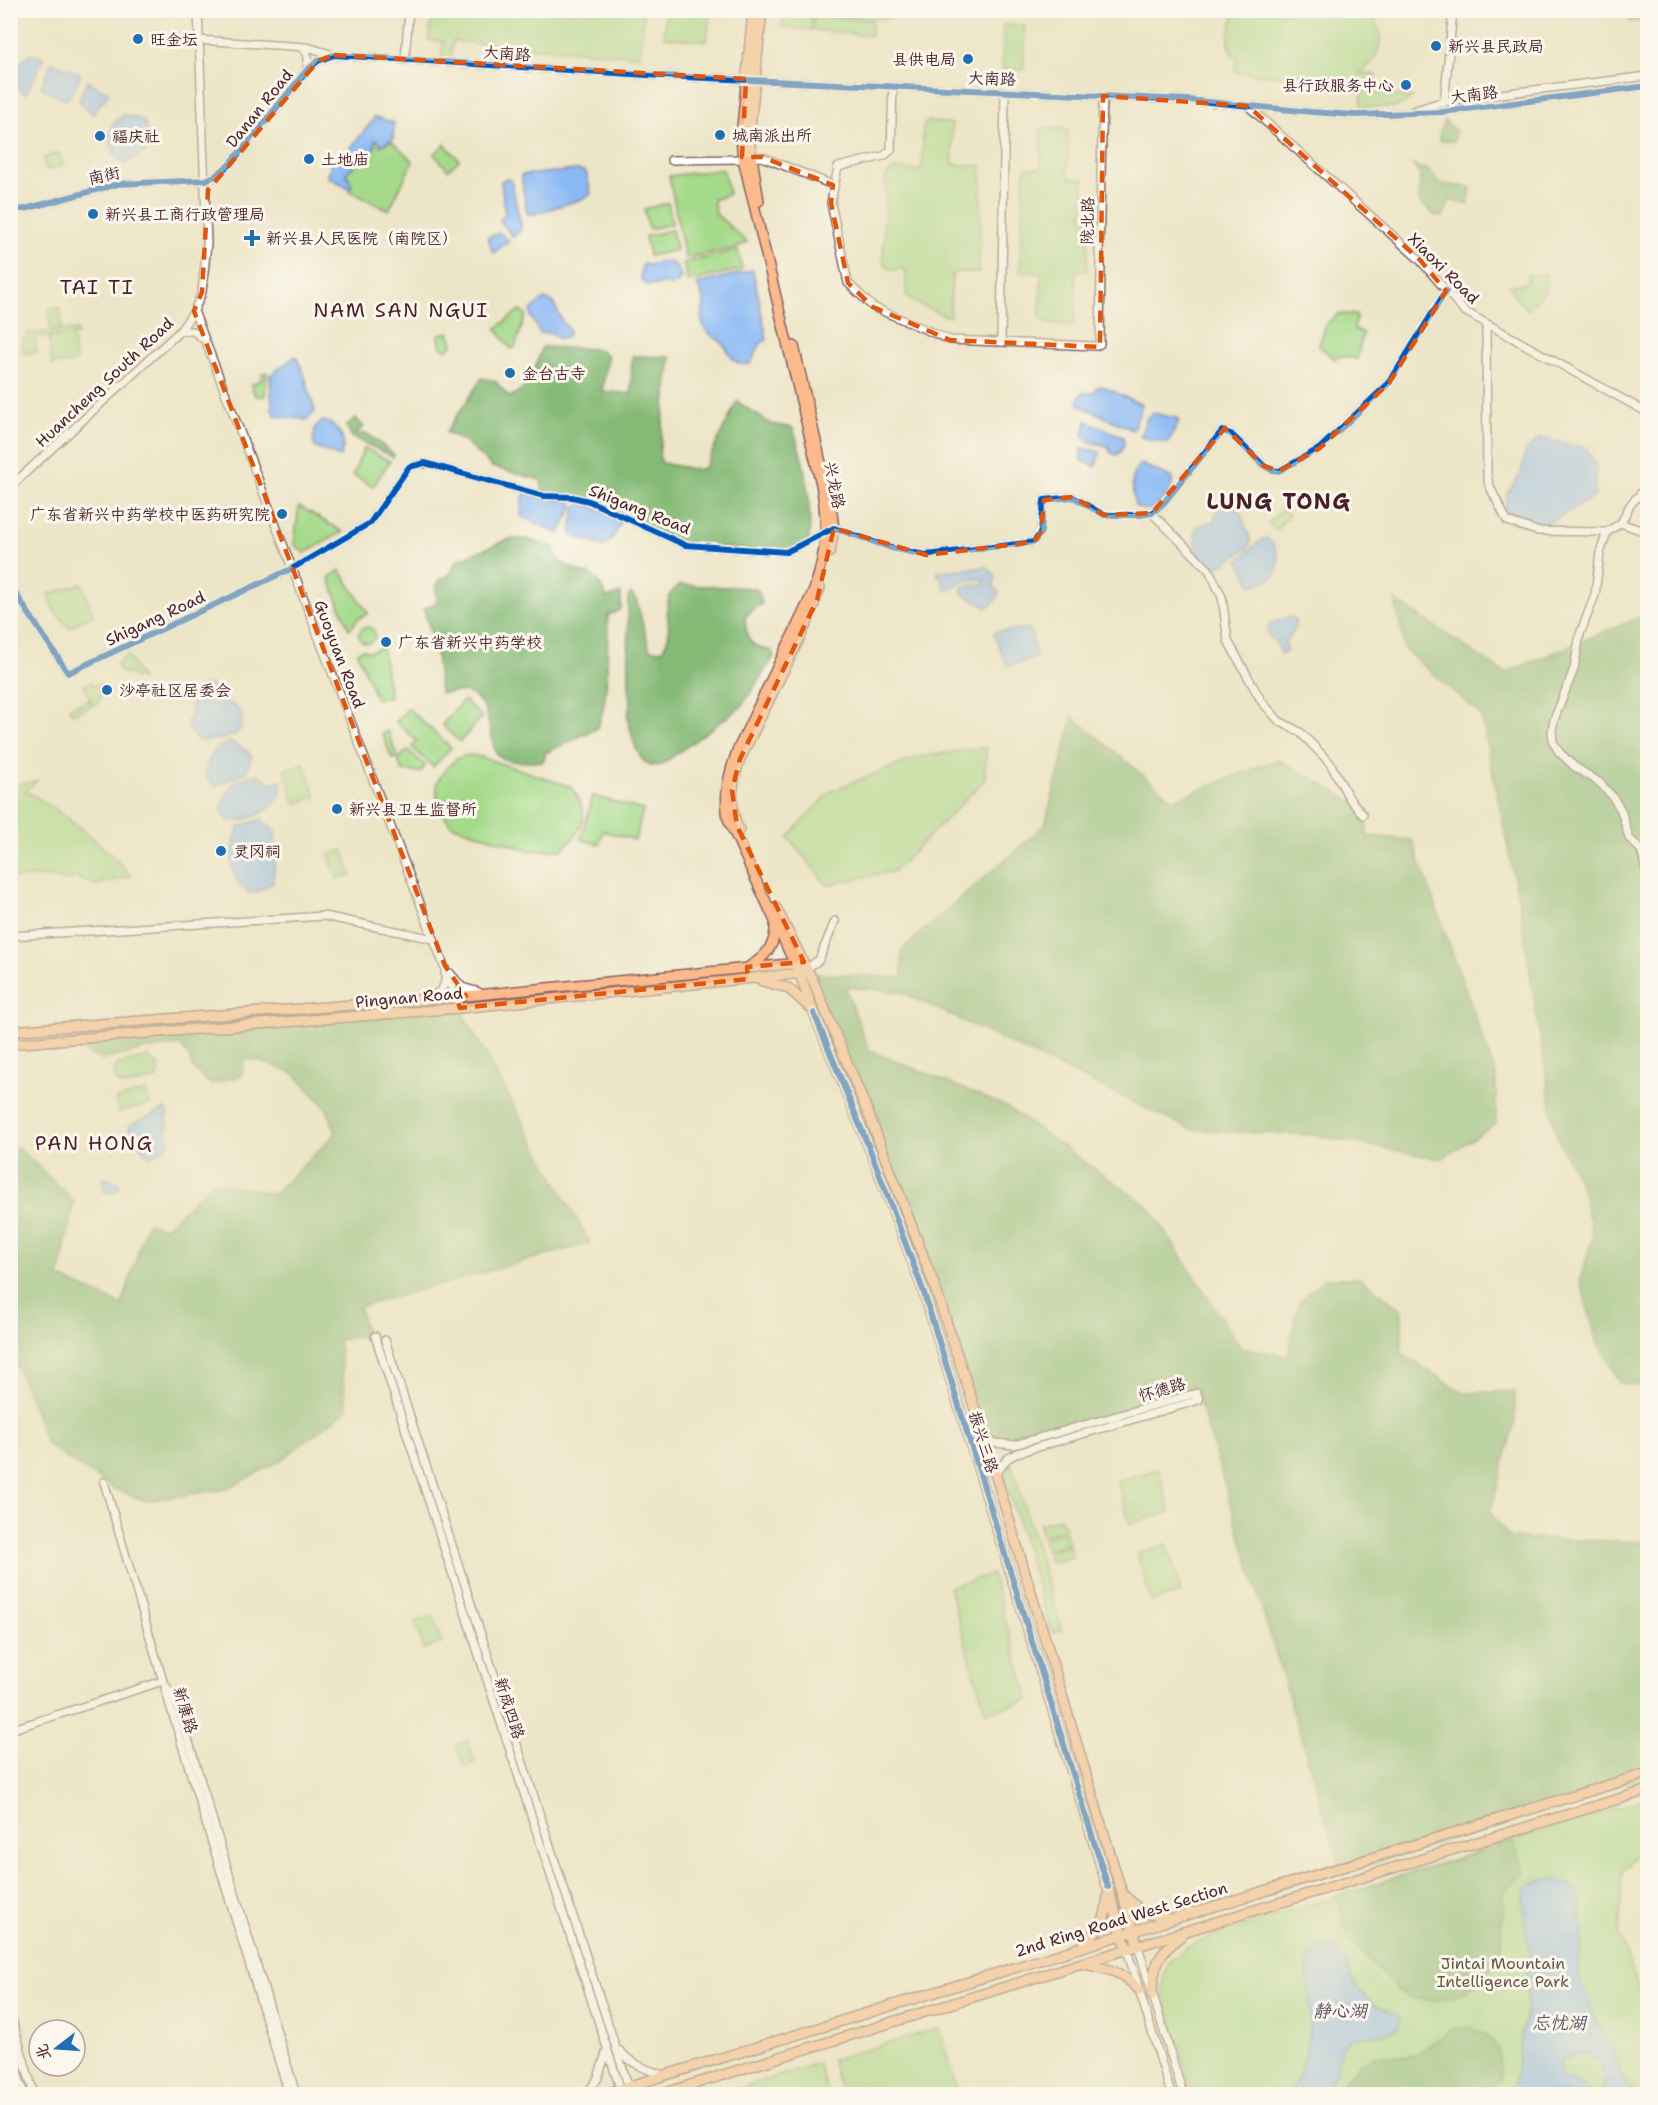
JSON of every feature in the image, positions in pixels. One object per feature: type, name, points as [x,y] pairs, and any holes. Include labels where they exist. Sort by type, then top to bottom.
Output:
[{"type":"main road","name":"兴龙路","points":[[753,10],[747,158],[827,484],[830,530],[827,565],[817,600],[740,759],[732,790],[737,826],[803,968]]},
{"type":"main road","name":"兴龙路","points":[[750,80],[762,10]]},
{"type":"main road","name":"兴龙路","points":[[803,968],[775,919],[728,819],[726,784],[736,751],[814,590],[830,530]]},
{"type":"main road","points":[[775,919],[775,933],[770,950],[747,967],[748,979],[770,982],[788,988],[814,1013]]},
{"type":"main road","name":"Pingnan Road","points":[[10,1031],[456,997],[747,967],[803,968]]},
{"type":"main road","name":"Pingnan Road","points":[[10,1044],[460,1008],[748,979],[803,968]]},
{"type":"main road","name":"振兴三路","points":[[803,968],[814,1013],[874,1160],[923,1290],[1127,1950]]},
{"type":"main road","name":"振兴三路","points":[[803,968],[869,1114],[935,1287],[984,1437],[1138,1946]]},
{"type":"main road","points":[[959,1405],[972,1401]]},
{"type":"main road","name":"2nd Ring Road West Section","points":[[604,2094],[625,2091],[662,2075],[1647,1773]]},
{"type":"main road","name":"2nd Ring Road West Section","points":[[663,2094],[1647,1790]]},
{"type":"main road","points":[[1079,1947],[1103,1924],[1107,1911],[1108,1887]]},
{"type":"main road","points":[[1122,1892],[1142,1912],[1172,1919]]},
{"type":"main road","points":[[1152,1995],[1154,1968],[1158,1959],[1185,1932]]},
{"type":"main road","points":[[1082,1963],[1117,1971],[1139,1990]]},
{"type":"street","name":"Huancheng South Road","points":[[10,487],[180,331],[194,310],[202,292],[207,243],[198,10]]},
{"type":"street","points":[[405,60],[409,10]]},
{"type":"street","points":[[1443,112],[1453,10]]},
{"type":"street","name":"大南路","points":[[198,40],[300,46],[334,55],[405,60],[662,76],[1188,99],[1355,115],[1443,112],[1647,86]]},
{"type":"street","points":[[300,46],[309,58],[306,71]]},
{"type":"street","name":"Danan Road","points":[[206,180],[230,164],[306,71],[318,61],[334,55]]},
{"type":"street","name":"大南路","points":[[1403,114],[1444,101],[1647,76]]},
{"type":"street","points":[[893,87],[891,150],[884,156],[838,167],[831,203],[848,283],[873,307],[950,340],[1001,341],[1005,92]]},
{"type":"street","name":"陇北路","points":[[1001,341],[1098,346],[1100,344],[1101,261],[1099,254],[1103,96]]},
{"type":"street","name":"Xiaoxi Road","points":[[1248,106],[1419,260],[1464,311],[1647,413]]},
{"type":"street","points":[[672,160],[762,157],[834,185]]},
{"type":"street","points":[[205,161],[213,170],[230,164]]},
{"type":"street","points":[[206,199],[212,184],[230,164]]},
{"type":"street","name":"南街","points":[[10,210],[25,209],[118,184],[206,180]]},
{"type":"street","points":[[830,530],[891,548],[926,555],[1035,542],[1041,532],[1044,500],[1073,497],[1104,515],[1152,513],[1163,504],[1221,431],[1231,434],[1264,466],[1279,471],[1320,448],[1389,383],[1446,291]]},
{"type":"street","name":"Guoyuan Road","points":[[194,310],[460,1008]]},
{"type":"street","points":[[1486,324],[1487,474],[1489,485],[1507,520],[1537,531],[1607,532],[1621,523],[1630,505],[1647,485]]},
{"type":"street","points":[[180,331],[193,332],[206,341]]},
{"type":"street","name":"Shigang Road","points":[[10,585],[68,674],[293,568],[370,524],[409,467],[425,463],[544,496],[572,497],[589,501],[685,545],[786,552],[830,530]]},
{"type":"street","points":[[1152,513],[1209,570],[1222,597],[1228,641],[1262,702],[1279,721],[1300,732],[1330,763],[1349,798],[1364,814]]},
{"type":"street","points":[[1621,523],[1647,533]]},
{"type":"street","points":[[1607,532],[1600,553],[1595,594],[1580,634],[1574,669],[1554,720],[1553,742],[1559,752],[1575,767],[1600,783],[1612,796],[1621,810],[1629,838],[1641,850],[1647,878]]},
{"type":"street","points":[[10,936],[324,916],[434,939]]},
{"type":"street","points":[[803,968],[819,960],[835,921]]},
{"type":"street","points":[[445,966],[462,987],[488,994]]},
{"type":"street","points":[[420,999],[441,991],[446,976],[445,966]]},
{"type":"street","name":"新成四路","points":[[375,1336],[607,2050],[625,2091]]},
{"type":"street","name":"新成四路","points":[[385,1340],[616,2046],[625,2091]]},
{"type":"street","name":"怀德路","points":[[984,1437],[995,1443],[1014,1444],[1197,1393],[1199,1400],[1017,1453],[1007,1459],[995,1475]]},
{"type":"street","points":[[10,1730],[163,1680],[104,1482]]},
{"type":"street","name":"新康路","points":[[163,1680],[289,2094]]},
{"type":"street","name":"新康路","points":[[163,1680],[177,1703],[296,2094]]},
{"type":"street","points":[[1138,1946],[1183,2094]]},
{"type":"street","points":[[1127,1950],[1171,2094]]},
{"type":"street","points":[[10,2013],[34,2094]]},
{"type":"street","points":[[616,2046],[625,2058],[638,2066],[662,2075]]},
{"type":"street","points":[[10,2050],[24,2094]]},
{"type":"street","points":[[587,2094],[598,2078],[607,2050]]},
{"type":"highlighted area","points":[[334,55],[746,79],[742,157],[762,157],[833,185],[831,203],[848,283],[873,307],[950,340],[1100,347],[1103,96],[1248,106],[1420,260],[1446,291],[1389,383],[1320,448],[1279,471],[1264,466],[1225,428],[1152,513],[1104,515],[1073,497],[1044,500],[1041,532],[1034,542],[926,555],[834,528],[817,600],[740,759],[732,790],[737,826],[804,962],[747,967],[748,979],[460,1008],[456,997],[466,996],[445,966],[194,311],[202,292],[208,190],[318,61]]},
{"type":"green space","points":[[432,11],[644,11],[640,56],[453,41],[450,63],[441,62],[443,42],[429,40]]},
{"type":"green space","points":[[666,11],[710,11],[707,41],[664,37]]},
{"type":"green space","points":[[783,11],[906,11],[885,19],[877,19]]},
{"type":"green space","points":[[1237,11],[1366,11],[1378,25],[1380,43],[1373,60],[1360,73],[1377,75],[1376,84],[1235,72],[1236,62],[1241,62],[1233,55],[1229,39],[1232,21]]},
{"type":"green space","points":[[1628,11],[1647,11],[1647,20],[1630,22]]},
{"type":"green space","points":[[783,13],[812,16],[811,30],[782,27]]},
{"type":"green space","points":[[814,16],[872,21],[871,36],[813,30]]},
{"type":"green space","points":[[1003,25],[1025,26],[1024,70],[1002,69]]},
{"type":"green space","points":[[1362,89],[1413,98],[1396,107],[1361,107]]},
{"type":"green space","points":[[1444,120],[1456,131],[1454,141],[1440,141],[1439,136]]},
{"type":"green space","points":[[928,121],[952,124],[953,164],[982,166],[979,273],[957,272],[952,274],[950,316],[911,301],[906,294],[904,269],[889,268],[883,260],[886,177],[892,169],[922,170],[923,126]]},
{"type":"green space","points":[[1044,128],[1064,128],[1068,131],[1068,174],[1072,179],[1084,179],[1083,219],[1089,220],[1087,271],[1076,271],[1075,321],[1071,325],[1050,324],[1040,319],[1041,273],[1020,272],[1024,171],[1027,168],[1041,168],[1041,131]]},
{"type":"green space","points":[[375,140],[379,140],[380,146],[391,141],[413,161],[389,210],[349,191],[352,184],[346,173],[374,148]]},
{"type":"green space","points":[[445,144],[459,160],[448,170],[434,154]]},
{"type":"green space","points":[[59,153],[63,165],[46,170],[43,158]]},
{"type":"green space","points":[[1412,165],[1428,170],[1441,184],[1471,187],[1468,205],[1450,200],[1443,217],[1436,216],[1419,202],[1420,174]]},
{"type":"green space","points":[[723,169],[729,194],[713,200],[716,214],[747,242],[736,248],[685,258],[669,176]]},
{"type":"green space","points":[[668,203],[672,224],[649,229],[644,209]]},
{"type":"green space","points":[[672,230],[676,250],[649,256],[645,236]]},
{"type":"green space","points":[[738,250],[742,269],[688,282],[683,263]]},
{"type":"green space","points":[[1527,275],[1547,275],[1545,291],[1529,310],[1518,301],[1510,286],[1528,282]]},
{"type":"green space","points":[[60,308],[62,329],[50,330],[49,309]]},
{"type":"green space","points":[[519,310],[526,314],[515,347],[511,349],[496,329]]},
{"type":"green space","points":[[1338,314],[1357,315],[1354,329],[1363,333],[1357,359],[1339,356],[1335,359],[1319,346],[1326,324]]},
{"type":"green space","points":[[77,330],[77,335],[72,335],[76,362],[52,365],[49,338],[62,336],[35,337],[37,352],[24,354],[22,339],[27,338],[27,333]]},
{"type":"green space","points":[[449,332],[453,344],[447,350],[441,347],[438,335]]},
{"type":"green space","points":[[542,347],[599,349],[608,356],[602,391],[631,394],[632,356],[671,357],[659,455],[662,463],[698,470],[705,467],[737,401],[771,424],[793,428],[807,484],[810,511],[809,541],[786,552],[685,545],[589,501],[544,496],[541,480],[492,467],[465,442],[446,432],[482,378],[495,381],[509,397],[522,389],[534,370]]},
{"type":"green space","points":[[267,372],[265,396],[255,396],[251,385],[262,379],[262,374]]},
{"type":"green space","points":[[356,418],[364,427],[357,432],[368,434],[394,455],[393,457],[352,437],[346,425]]},
{"type":"green space","points":[[364,448],[390,461],[373,487],[353,475]]},
{"type":"green space","points":[[299,506],[343,532],[304,553],[294,544]]},
{"type":"green space","points":[[1282,509],[1289,515],[1276,530],[1269,523]]},
{"type":"green space","points":[[510,539],[525,539],[553,547],[564,564],[581,573],[590,574],[598,581],[607,598],[621,593],[621,608],[608,615],[606,690],[596,729],[545,753],[542,762],[515,761],[500,757],[493,744],[487,715],[477,698],[465,692],[440,693],[436,651],[424,609],[437,602],[436,589],[439,580],[451,574],[456,561]]},
{"type":"green space","points":[[340,570],[368,613],[356,620],[349,629],[329,578]]},
{"type":"green space","points":[[82,584],[93,615],[69,628],[54,610],[48,594]]},
{"type":"green space","points":[[680,585],[755,588],[759,592],[762,604],[755,607],[745,617],[746,631],[753,644],[772,651],[774,657],[741,707],[661,765],[654,766],[641,758],[638,753],[628,721],[631,699],[628,598],[631,593],[636,600],[650,650],[662,650],[669,629],[668,602],[671,594]]},
{"type":"green space","points":[[1395,600],[1505,673],[1647,614],[1647,1386],[1620,1383],[1597,1342],[1580,1280],[1593,1236],[1583,1191],[1555,1132],[1519,902],[1481,715],[1405,650]]},
{"type":"green space","points":[[367,627],[373,629],[375,635],[373,641],[367,643],[361,641],[359,635],[361,629]]},
{"type":"green space","points":[[382,647],[390,697],[376,699],[357,652],[363,649],[369,652]]},
{"type":"green space","points":[[128,655],[141,679],[119,671],[117,663]]},
{"type":"green space","points":[[91,682],[93,686],[101,683],[99,703],[93,705],[84,685]]},
{"type":"green space","points":[[89,700],[91,706],[72,714],[69,708]]},
{"type":"green space","points":[[464,700],[482,717],[460,742],[442,725]]},
{"type":"green space","points":[[408,708],[451,748],[433,767],[412,747],[417,741],[396,722]]},
{"type":"green space","points":[[1073,717],[1173,800],[1278,759],[1368,810],[1367,836],[1412,840],[1496,1075],[1496,1124],[1441,1159],[1314,1135],[1192,1130],[902,992],[845,987],[869,1050],[1005,1106],[1149,1207],[1241,1348],[1288,1356],[1298,1304],[1324,1278],[1360,1278],[1402,1310],[1402,1354],[1464,1393],[1515,1391],[1515,1422],[1490,1513],[1510,1538],[1647,1542],[1647,1777],[1342,1873],[1197,1393],[1014,1444],[989,1441],[930,1276],[810,973],[902,978],[902,949],[1045,825]]},
{"type":"green space","points":[[388,731],[397,757],[392,759],[382,733]]},
{"type":"green space","points":[[986,747],[985,780],[894,871],[827,885],[788,837],[831,791],[918,757]]},
{"type":"green space","points":[[408,750],[425,765],[422,772],[402,771],[398,759]]},
{"type":"green space","points":[[467,755],[482,757],[571,787],[582,806],[583,814],[583,821],[576,835],[561,850],[531,851],[451,825],[437,806],[437,782],[456,759]]},
{"type":"green space","points":[[304,763],[316,797],[296,804],[284,770]]},
{"type":"green space","points":[[38,780],[25,791],[54,808],[82,829],[132,876],[95,885],[73,877],[71,881],[44,876],[11,878],[11,786]]},
{"type":"green space","points":[[593,796],[643,810],[635,840],[603,831],[599,844],[581,839]]},
{"type":"green space","points":[[343,850],[351,875],[337,879],[329,855]]},
{"type":"green space","points":[[456,997],[590,1243],[359,1307],[367,1336],[338,1340],[347,1410],[278,1462],[226,1489],[146,1501],[114,1489],[47,1445],[11,1351],[10,1147],[19,1148],[74,1201],[59,1277],[122,1305],[147,1223],[165,1228],[213,1182],[274,1194],[336,1133],[327,1109],[293,1073],[257,1060],[244,1060],[242,1076],[210,1084],[193,1068],[189,1056],[180,1045],[143,1050],[102,1060],[75,1047],[82,1026]]},
{"type":"green space","points":[[148,1057],[158,1065],[159,1072],[156,1079],[125,1086],[116,1082],[114,1070],[118,1064]]},
{"type":"green space","points":[[146,1091],[150,1104],[119,1112],[116,1099]]},
{"type":"green space","points":[[1011,1463],[1062,1630],[1052,1633],[1004,1477]]},
{"type":"green space","points":[[1158,1469],[1170,1512],[1130,1524],[1117,1481]]},
{"type":"green space","points":[[1061,1518],[1065,1529],[1042,1536],[1039,1524]]},
{"type":"green space","points":[[1065,1532],[1069,1543],[1046,1550],[1043,1538]]},
{"type":"green space","points":[[1167,1544],[1181,1593],[1151,1601],[1137,1553]]},
{"type":"green space","points":[[1069,1545],[1072,1557],[1050,1563],[1047,1552]]},
{"type":"green space","points":[[992,1574],[1029,1700],[986,1713],[949,1587]]},
{"type":"green space","points":[[433,1616],[442,1643],[424,1649],[415,1622]]},
{"type":"green space","points":[[468,1741],[475,1763],[464,1767],[456,1745]]},
{"type":"green space","name":"Jintai Mountain Intelligence Park","points":[[1647,1798],[1647,1839],[1622,1872],[1619,1934],[1647,2013],[1647,2094],[1193,2094],[1164,1997],[1163,1977],[1169,1962],[1187,1947],[1212,1936],[1323,1900]]},
{"type":"green space","points":[[1514,1842],[1524,1874],[1504,1893],[1500,1955],[1477,1984],[1461,1995],[1436,2000],[1414,1999],[1400,1992],[1349,1938],[1337,1896]]},
{"type":"green space","points":[[1469,2027],[1492,2041],[1500,2061],[1500,2080],[1481,2094],[1339,2094],[1345,2080],[1358,2065],[1375,2056],[1405,2057],[1418,2053],[1451,2030]]},
{"type":"green space","points":[[939,2028],[957,2090],[941,2094],[842,2094],[831,2060]]},
{"type":"green space","points":[[818,2063],[828,2094],[721,2094]]},
{"type":"water","points":[[30,55],[44,59],[24,93],[17,83],[16,73],[20,63]]},
{"type":"water","points":[[52,62],[79,73],[80,76],[68,100],[41,87]]},
{"type":"water","points":[[87,81],[109,93],[93,114],[81,105],[79,100]]},
{"type":"water","points":[[124,115],[144,122],[151,147],[125,164],[115,153],[110,140],[113,126]]},
{"type":"water","points":[[375,117],[394,123],[393,139],[380,146],[379,141],[375,140],[375,148],[346,173],[352,184],[349,188],[328,177],[332,155],[340,155],[342,158]]},
{"type":"water","points":[[578,170],[586,172],[591,194],[531,215],[527,213],[521,175]]},
{"type":"water","points":[[507,178],[511,181],[521,225],[521,230],[513,237],[500,220],[505,214],[501,181]]},
{"type":"water","points":[[500,233],[509,241],[493,253],[488,237]]},
{"type":"water","points":[[664,261],[674,264],[677,268],[681,278],[676,284],[651,285],[643,282],[641,272],[643,264],[649,265]]},
{"type":"water","points":[[753,270],[767,340],[761,343],[750,364],[744,364],[735,361],[723,344],[705,329],[701,317],[704,302],[697,284]]},
{"type":"water","points":[[544,299],[553,302],[563,323],[569,329],[569,334],[564,338],[558,338],[551,333],[540,333],[531,317],[531,310]]},
{"type":"water","points":[[296,356],[305,376],[315,411],[307,420],[276,416],[272,410],[270,375]]},
{"type":"water","points":[[1102,386],[1142,405],[1133,430],[1079,405],[1078,401],[1082,393],[1094,393],[1097,387]]},
{"type":"water","points":[[1152,413],[1176,418],[1179,421],[1168,443],[1140,437],[1147,418]]},
{"type":"water","points":[[323,421],[338,430],[342,438],[343,450],[340,457],[315,447],[313,441],[316,426]]},
{"type":"water","points":[[1086,421],[1122,436],[1124,443],[1117,455],[1111,453],[1108,446],[1090,442],[1083,436]]},
{"type":"water","points":[[1540,438],[1586,448],[1596,465],[1594,497],[1539,528],[1513,523],[1505,508],[1507,494],[1521,474],[1526,451]]},
{"type":"water","points":[[1082,448],[1100,452],[1096,466],[1081,460]]},
{"type":"water","points":[[1141,464],[1173,478],[1165,497],[1160,503],[1148,509],[1135,506],[1133,495],[1134,473]]},
{"type":"water","points":[[525,494],[571,501],[573,506],[560,533],[521,516],[522,499]]},
{"type":"water","points":[[588,505],[622,519],[615,534],[603,546],[571,535],[575,507]]},
{"type":"water","points":[[1224,507],[1240,511],[1251,541],[1249,547],[1221,565],[1213,567],[1209,566],[1196,551],[1195,530],[1202,524],[1213,522],[1218,509]]},
{"type":"water","points":[[1267,538],[1274,546],[1278,556],[1278,566],[1274,577],[1252,586],[1239,560],[1262,539]]},
{"type":"water","points":[[987,567],[995,575],[994,587],[999,592],[995,601],[987,607],[961,593],[962,587],[974,584],[984,585],[985,580],[966,581],[950,590],[945,590],[942,579],[937,574],[938,571]]},
{"type":"water","points":[[1289,617],[1295,619],[1295,629],[1285,641],[1287,652],[1281,655],[1277,643],[1270,637],[1267,628],[1272,623]]},
{"type":"water","points":[[1028,628],[1036,653],[1034,659],[1007,665],[994,635],[995,632]]},
{"type":"water","points":[[209,685],[237,709],[241,714],[242,722],[237,733],[232,736],[199,741],[189,730],[187,723],[195,691]]},
{"type":"water","points":[[231,742],[252,756],[246,773],[215,786],[205,775],[208,763],[215,750]]},
{"type":"water","points":[[257,774],[271,783],[281,781],[278,798],[265,811],[256,816],[229,821],[221,810],[228,790],[236,782]]},
{"type":"water","points":[[261,819],[275,831],[273,883],[258,891],[248,893],[235,877],[232,859],[234,843],[239,827]]},
{"type":"water","points":[[165,1109],[168,1145],[151,1157],[144,1152],[129,1128],[131,1124]]},
{"type":"water","points":[[104,1178],[117,1182],[120,1185],[119,1188],[112,1192],[104,1191],[102,1182]]},
{"type":"water","name":"忘忧湖","points":[[1542,1880],[1558,1880],[1571,1885],[1579,1897],[1583,1931],[1578,1967],[1579,1979],[1588,1996],[1594,2016],[1613,2050],[1622,2077],[1639,2094],[1504,2094],[1515,2085],[1527,2008],[1530,1955],[1523,1900],[1528,1887]],"holes":[[[1587,2053],[1600,2063],[1604,2078],[1602,2089],[1595,2093],[1588,2092],[1578,2082],[1563,2079],[1559,2071],[1562,2061],[1574,2055]]]},
{"type":"water","name":"静心湖","points":[[1335,1947],[1344,1959],[1361,1993],[1372,2002],[1398,2016],[1399,2027],[1382,2034],[1352,2038],[1340,2049],[1336,2073],[1323,2094],[1290,2094],[1304,2062],[1308,2039],[1310,1998],[1307,1968],[1315,1952]]},
{"type":"cycle path","points":[[10,210],[25,209],[118,184],[206,180],[215,176],[230,164],[306,71],[318,61],[334,55],[662,76],[1188,100],[1355,115],[1443,112],[1648,86]]},
{"type":"cycle path","points":[[10,585],[68,673],[293,568],[370,523],[409,467],[425,463],[544,496],[572,497],[589,501],[685,545],[786,552],[834,528],[891,548],[926,555],[1034,542],[1041,532],[1044,500],[1073,497],[1104,515],[1152,513],[1163,504],[1222,431],[1231,434],[1271,470],[1279,471],[1320,448],[1389,383],[1446,291]]},
{"type":"cycle path","points":[[814,1013],[874,1160],[923,1290],[1108,1887]]},
{"type":"place","name":"旺金坛","points":[[138,39]]},
{"type":"place","name":"新兴县民政局","points":[[1436,46]]},
{"type":"place","name":"县供电局","points":[[968,59]]},
{"type":"place","name":"县行政服务中心","points":[[1406,85]]},
{"type":"place","name":"城南派出所","points":[[720,135]]},
{"type":"place","name":"福庆社","points":[[100,136]]},
{"type":"place","name":"土地庙","points":[[309,159]]},
{"type":"place","name":"新兴县工商行政管理局","points":[[93,214]]},
{"type":"place","name":"新兴县人民医院（南院区）","points":[[252,238]]},
{"type":"place","name":"金台古寺","points":[[510,373]]},
{"type":"place","name":"广东省新兴中药学校中医药研究院","points":[[282,514]]},
{"type":"place","name":"广东省新兴中药学校","points":[[386,642]]},
{"type":"place","name":"沙亭社区居委会","points":[[107,690]]},
{"type":"place","name":"新兴县卫生监督所","points":[[337,809]]},
{"type":"place","name":"灵冈祠","points":[[221,851]]},
{"type":"district","name":"TAI TI","points":[[97,287]]},
{"type":"district","name":"NAM SAN NGUI","points":[[401,310]]},
{"type":"district","name":"LUNG TONG","points":[[1279,501]]},
{"type":"district","name":"PAN HONG","points":[[94,1143]]}]
